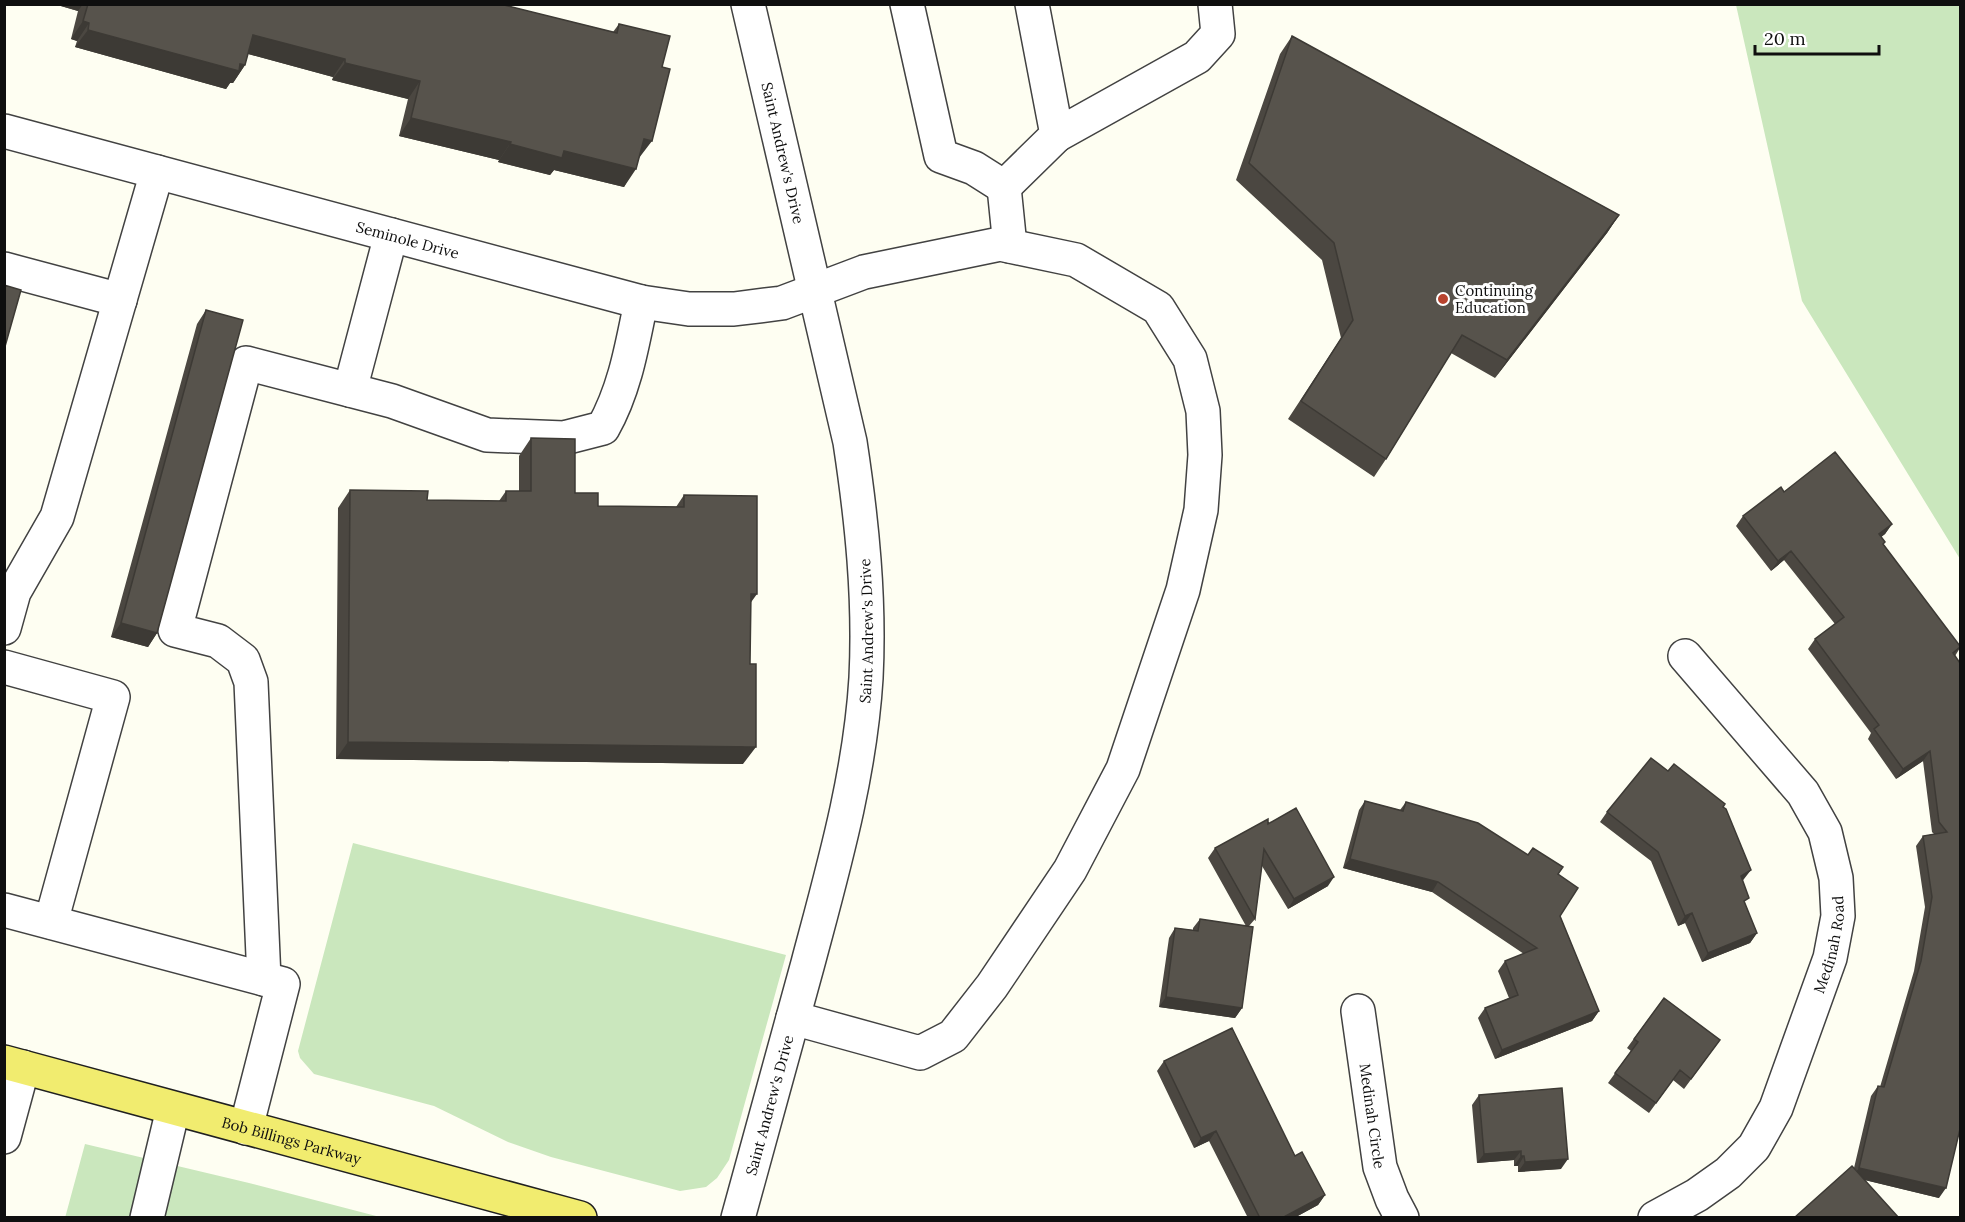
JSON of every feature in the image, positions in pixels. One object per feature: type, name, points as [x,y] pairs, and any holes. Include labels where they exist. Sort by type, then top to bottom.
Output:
[{"type":"main road","name":"Bob Billings Parkway","points":[[14,1064],[580,1218]]},
{"type":"street","name":"Saint Andrew's Drive","points":[[738,1218],[843,835],[856,765],[866,678],[867,594],[861,514],[850,442],[748,4]]},
{"type":"street","points":[[907,4],[941,156],[974,168],[1004,187]]},
{"type":"street","points":[[1032,4],[1058,135]]},
{"type":"street","points":[[1004,187],[1058,135],[1197,57],[1218,34],[1215,4]]},
{"type":"street","name":"Seminole Drive","points":[[4,131],[641,302],[689,309],[734,309],[782,303],[864,272],[1000,244],[1076,260],[1158,308],[1190,359],[1203,411],[1205,455],[1201,510],[1183,590],[1123,769],[1070,870],[992,986],[953,1036],[920,1053],[793,1018]]},
{"type":"street","points":[[4,628],[14,592],[15,571],[57,518],[157,172]]},
{"type":"street","points":[[1004,187],[1010,246]]},
{"type":"street","points":[[350,390],[391,235]]},
{"type":"street","points":[[4,270],[120,300]]},
{"type":"street","points":[[264,979],[251,682],[243,660],[218,641],[176,630],[246,363],[392,401],[487,435],[564,438],[603,428],[613,410],[626,374],[641,302]]},
{"type":"street","name":"Medinah Road","points":[[1655,1218],[1697,1195],[1728,1173],[1754,1147],[1776,1108],[1830,958],[1838,916],[1836,878],[1825,832],[1803,793],[1685,656]]},
{"type":"street","points":[[4,667],[113,697],[51,922]]},
{"type":"street","points":[[4,910],[283,984],[246,1128]]},
{"type":"street","name":"Medinah Circle","points":[[1358,1011],[1380,1167],[1402,1218]]},
{"type":"street","points":[[4,1137],[14,1064]]},
{"type":"street","points":[[147,1218],[173,1108]]},
{"type":"green space","points":[[1736,5],[1960,5],[1960,559],[1802,301]]},
{"type":"green space","points":[[353,843],[786,955],[729,1160],[717,1178],[706,1187],[680,1191],[551,1157],[508,1142],[434,1106],[314,1074],[300,1058],[298,1051]]},
{"type":"green space","points":[[85,1144],[249,1183],[380,1217],[65,1218]]},
{"type":"building","points":[[88,4],[500,4],[617,33],[619,24],[670,36],[662,67],[670,69],[652,141],[644,139],[636,169],[564,151],[562,158],[510,144],[511,142],[411,118],[420,81],[345,63],[345,59],[253,35],[245,65],[240,64],[239,71],[88,30],[89,23],[83,21]]},
{"type":"building","name":"Continuing Education","points":[[1292,36],[1619,215],[1507,360],[1462,335],[1386,459],[1301,401],[1353,320],[1334,243],[1249,163]]},
{"type":"building","points":[[4,285],[21,290],[4,350]]},
{"type":"building","points":[[206,310],[243,320],[157,633],[121,623]]},
{"type":"building","points":[[531,438],[575,439],[575,493],[598,493],[598,506],[684,507],[684,495],[757,496],[757,594],[751,594],[750,664],[756,664],[756,747],[348,742],[350,490],[428,491],[427,500],[506,501],[506,491],[531,491]]},
{"type":"building","points":[[1835,452],[1892,524],[1879,534],[1885,542],[1883,544],[1960,646],[1953,653],[1960,663],[1960,1129],[1946,1188],[1859,1168],[1878,1086],[1884,1087],[1921,961],[1932,897],[1923,836],[1947,832],[1939,822],[1930,751],[1903,769],[1874,729],[1879,725],[1815,639],[1844,617],[1791,551],[1778,561],[1743,516],[1781,487],[1784,492]]},
{"type":"building","points":[[1651,758],[1668,771],[1674,764],[1725,804],[1723,807],[1726,809],[1751,870],[1741,876],[1749,898],[1744,901],[1757,933],[1708,953],[1692,913],[1685,916],[1658,852],[1607,812]]},
{"type":"building","points":[[1365,801],[1403,811],[1406,802],[1478,823],[1528,855],[1533,848],[1563,867],[1558,874],[1578,888],[1560,916],[1599,1011],[1502,1050],[1485,1008],[1518,995],[1505,961],[1537,948],[1438,882],[1350,859]]},
{"type":"building","points":[[1296,808],[1334,877],[1294,899],[1264,849],[1255,919],[1215,848],[1268,819],[1268,824]]},
{"type":"building","points":[[1200,919],[1253,927],[1242,1008],[1166,997],[1175,928],[1198,931]]},
{"type":"building","points":[[1664,998],[1720,1040],[1691,1079],[1680,1070],[1656,1103],[1615,1073],[1638,1042],[1634,1039]]},
{"type":"building","points":[[1232,1028],[1295,1156],[1302,1152],[1325,1195],[1282,1218],[1260,1218],[1216,1131],[1201,1138],[1164,1061]]},
{"type":"building","points":[[1562,1088],[1568,1159],[1525,1162],[1521,1151],[1484,1154],[1479,1095]]},
{"type":"building","points":[[1852,1166],[1899,1218],[1794,1218]]},
{"type":"place","name":"Continuing Education","points":[[1443,299]]}]
